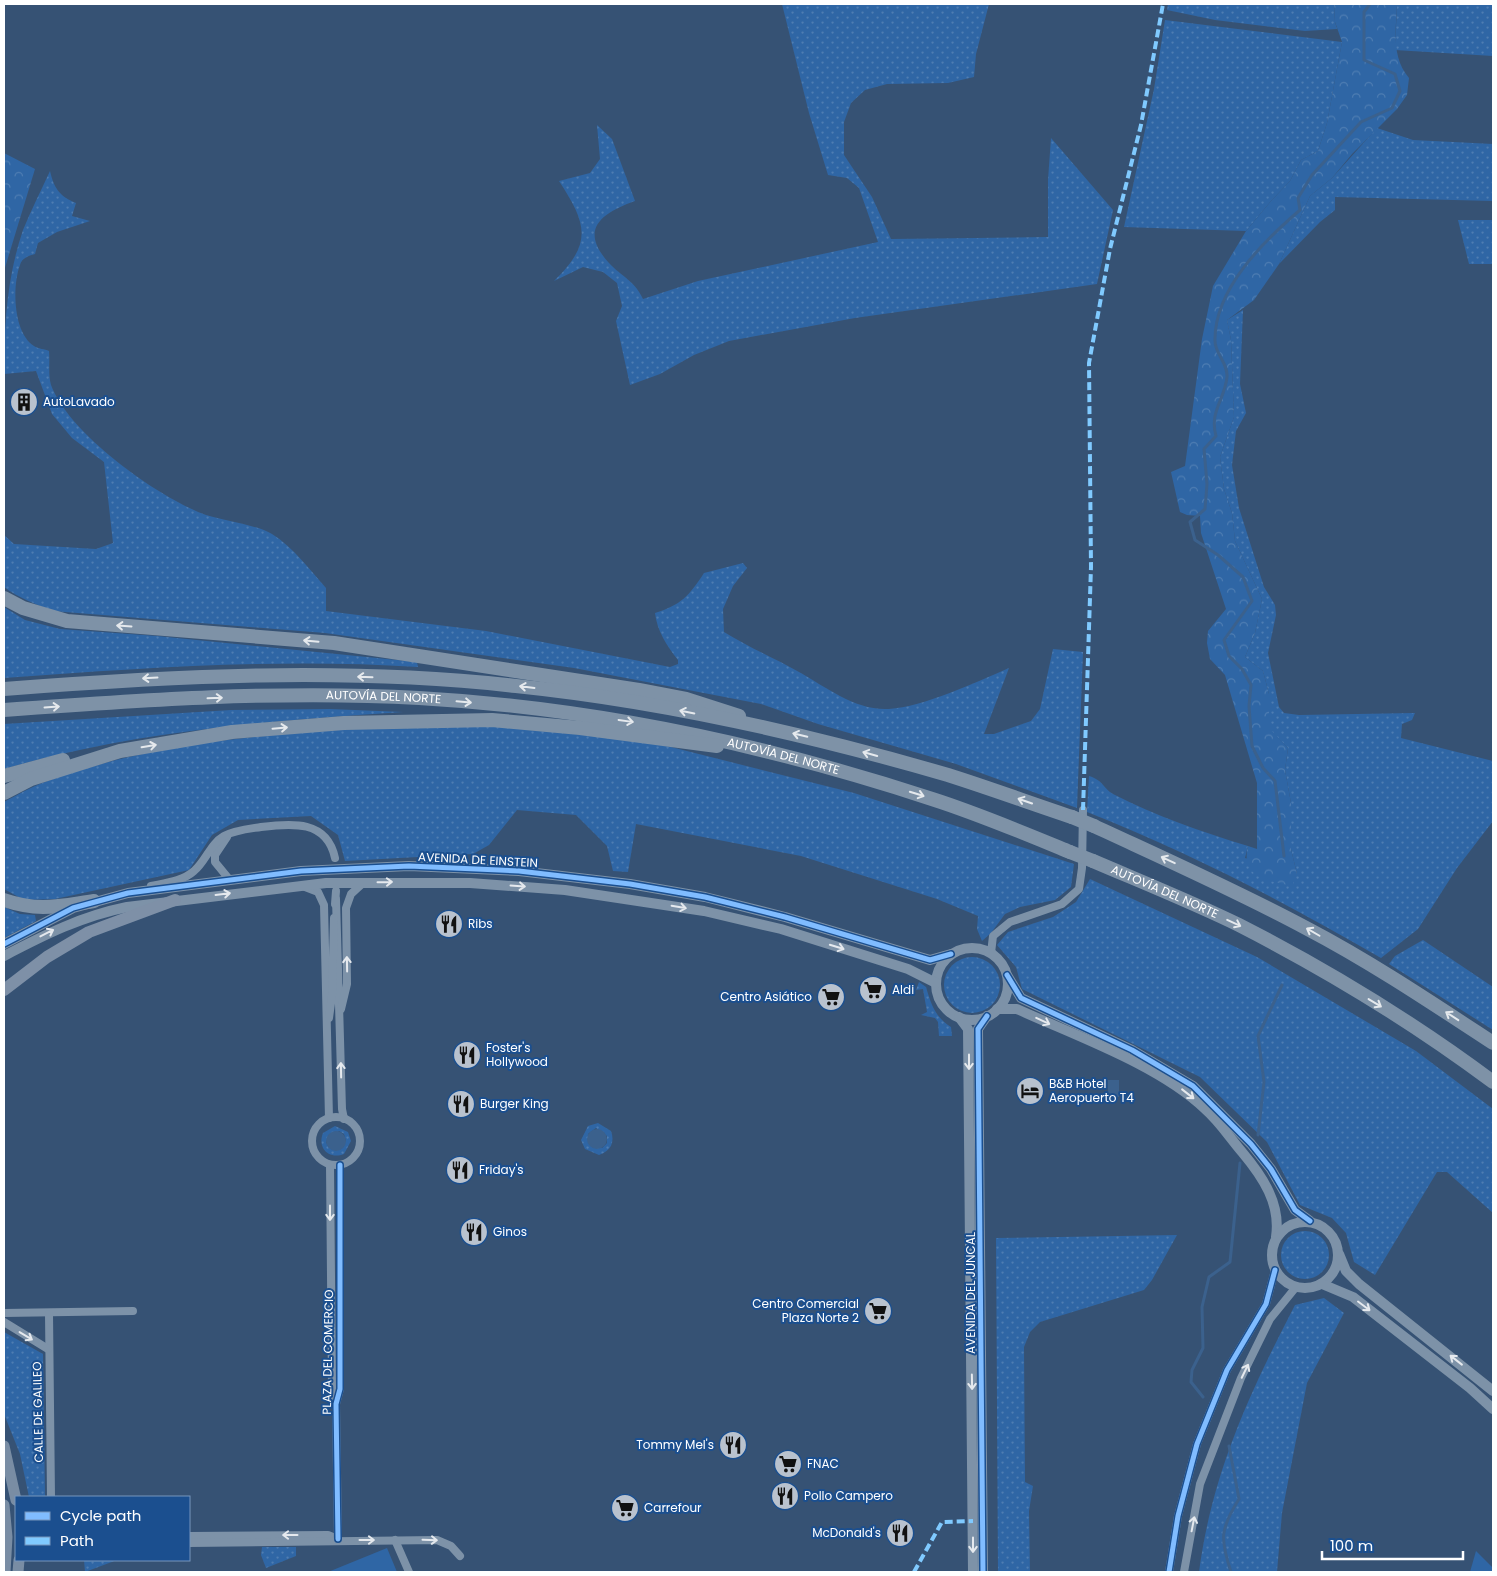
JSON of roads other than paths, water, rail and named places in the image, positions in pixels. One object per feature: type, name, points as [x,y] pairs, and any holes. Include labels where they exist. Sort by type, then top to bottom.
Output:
[{"type":"highway","points":[[4,598],[23,608],[67,621],[334,643],[630,689],[712,706],[770,728]]},
{"type":"highway","name":"AUTOVÍA DEL NORTE","points":[[4,689],[146,678],[276,674],[419,678],[567,692],[770,728],[950,776],[1078,814],[1094,826],[1240,894],[1307,928],[1391,977],[1493,1042]]},
{"type":"highway","name":"AUTOVÍA DEL NORTE","points":[[4,710],[149,700],[281,696],[418,698],[555,711],[708,736],[769,751],[823,765],[934,800],[1094,861],[1237,924],[1294,954],[1382,1007],[1493,1082]]},
{"type":"highway","points":[[4,776],[89,754],[120,751],[232,732],[344,723],[492,720],[580,728],[769,751]]},
{"type":"highway","points":[[4,793],[32,779],[120,751]]},
{"type":"highway","points":[[4,900],[22,906],[40,908],[94,901]]},
{"type":"highway","points":[[4,990],[47,957],[89,932],[175,900]]},
{"type":"main road","points":[[4,1446],[15,1496]]},
{"type":"main road","points":[[4,1505],[7,1537],[5,1572]]},
{"type":"street","points":[[992,953],[993,936],[1010,922],[1062,904],[1079,889],[1082,868],[1078,814]]},
{"type":"street","points":[[128,893],[186,877],[198,867],[217,842],[234,832],[268,826],[297,824],[310,827],[322,834],[330,842],[335,858]]},
{"type":"street","points":[[229,878],[215,862],[215,855],[226,838],[234,832]]},
{"type":"street","name":"AVENIDA DE EINSTEIN","points":[[4,944],[74,908],[128,893],[229,878],[301,871],[409,866],[557,875],[630,884],[705,897],[794,919],[930,960],[951,954]]},
{"type":"street","points":[[340,1011],[347,984],[348,901],[355,889],[365,882]]},
{"type":"street","name":"AVENIDA DE EINSTEIN","points":[[4,956],[60,926],[84,918],[113,910],[175,900],[293,886],[365,882],[470,883],[519,886],[628,898],[685,908],[781,930],[908,969],[936,984]]},
{"type":"street","points":[[293,886],[306,887],[318,892],[322,897],[325,1007],[328,1020],[328,1118]]},
{"type":"street","points":[[336,891],[342,1109],[344,1119]]},
{"type":"street","points":[[328,1020],[331,1011],[332,938],[336,899]]},
{"type":"street","points":[[1007,975],[1008,988],[1004,999],[997,1009],[987,1016],[978,1019],[959,1017],[942,1004],[936,984],[938,972],[943,962],[951,954],[971,947],[992,953],[998,959],[1021,998],[1132,1050],[1194,1086],[1251,1144],[1271,1169],[1295,1210],[1310,1221],[1319,1224],[1333,1236],[1338,1254],[1346,1271],[1359,1284],[1493,1391]]},
{"type":"street","points":[[997,1009],[1017,1009],[1153,1072],[1201,1105],[1253,1165],[1275,1201],[1278,1221],[1276,1237],[1272,1248],[1272,1259],[1281,1278],[1296,1287],[1314,1287],[1322,1284],[1336,1268],[1338,1254]]},
{"type":"street","name":"AVENIDA DEL JUNCAL","points":[[983,1572],[978,1029],[987,1016]]},
{"type":"street","name":"AVENIDA DEL JUNCAL","points":[[959,1017],[968,1029],[973,1572]]},
{"type":"street","points":[[328,1118],[344,1119],[356,1128],[360,1142],[354,1157],[340,1165],[330,1165],[317,1156],[312,1142],[316,1128],[328,1118]]},
{"type":"street","name":"PLAZA DEL COMERCIO","points":[[330,1165],[332,1388],[336,1404],[338,1540]]},
{"type":"street","name":"PLAZA DEL COMERCIO","points":[[336,1404],[340,1389],[340,1165]]},
{"type":"street","points":[[1276,1237],[1291,1224],[1310,1221]]},
{"type":"street","points":[[1169,1572],[1178,1516],[1196,1444],[1227,1370],[1266,1304],[1276,1270]]},
{"type":"street","points":[[1322,1284],[1352,1297],[1470,1388],[1493,1409]]},
{"type":"street","points":[[1184,1572],[1200,1484],[1241,1378],[1270,1319],[1296,1287]]},
{"type":"street","points":[[4,1313],[49,1314],[134,1311]]},
{"type":"street","points":[[48,1349],[49,1314]]},
{"type":"street","name":"CALLE DE GALILEO","points":[[4,1322],[48,1349],[51,1496]]},
{"type":"street","points":[[190,1536],[328,1535],[338,1540]]},
{"type":"street","points":[[395,1540],[409,1572]]},
{"type":"street","points":[[190,1543],[437,1540],[451,1546],[460,1556]]},
{"type":"waterway","points":[[1284,856],[1275,781],[1263,768],[1252,746],[1249,706],[1251,685],[1242,669],[1229,656],[1224,640],[1252,601],[1243,577],[1218,555],[1195,540],[1190,522],[1205,509],[1207,484],[1204,449],[1216,436],[1214,420],[1226,385],[1226,367],[1217,350],[1215,341],[1217,322],[1223,303],[1232,285],[1257,251],[1300,210],[1298,198],[1312,175],[1361,122],[1392,108],[1400,91],[1395,74],[1364,60],[1364,12],[1370,4]]},
{"type":"waterway","points":[[1258,1135],[1264,1082],[1258,1036],[1282,985]]},
{"type":"waterway","points":[[1203,1397],[1191,1382],[1192,1370],[1203,1348],[1202,1307],[1209,1277],[1230,1262],[1240,1163]]},
{"type":"waterway","points":[[1229,1446],[1239,1499],[1228,1518],[1224,1534],[1225,1551],[1231,1572]]},
{"type":"place","name":"AutoLavado","points":[[24,402]]},
{"type":"place","name":"Ribs","points":[[449,924]]},
{"type":"place","name":"Aldi","points":[[873,990]]},
{"type":"place","name":"Centro Asiático","points":[[831,997]]},
{"type":"place","name":"Foster's Hollywood","points":[[467,1055]]},
{"type":"place","name":"B&B Hotel Aeropuerto T4","points":[[1030,1091]]},
{"type":"place","name":"Burger King","points":[[461,1104]]},
{"type":"place","name":"Friday's","points":[[460,1170]]},
{"type":"place","name":"Ginos","points":[[474,1232]]},
{"type":"place","name":"Centro Comercial Plaza Norte 2","points":[[878,1311]]},
{"type":"place","name":"Tommy Mel's","points":[[733,1445]]},
{"type":"place","name":"FNAC","points":[[788,1464]]},
{"type":"place","name":"Pollo Campero","points":[[785,1496]]},
{"type":"place","name":"Carrefour","points":[[625,1508]]},
{"type":"place","name":"McDonald's","points":[[900,1533]]}]
